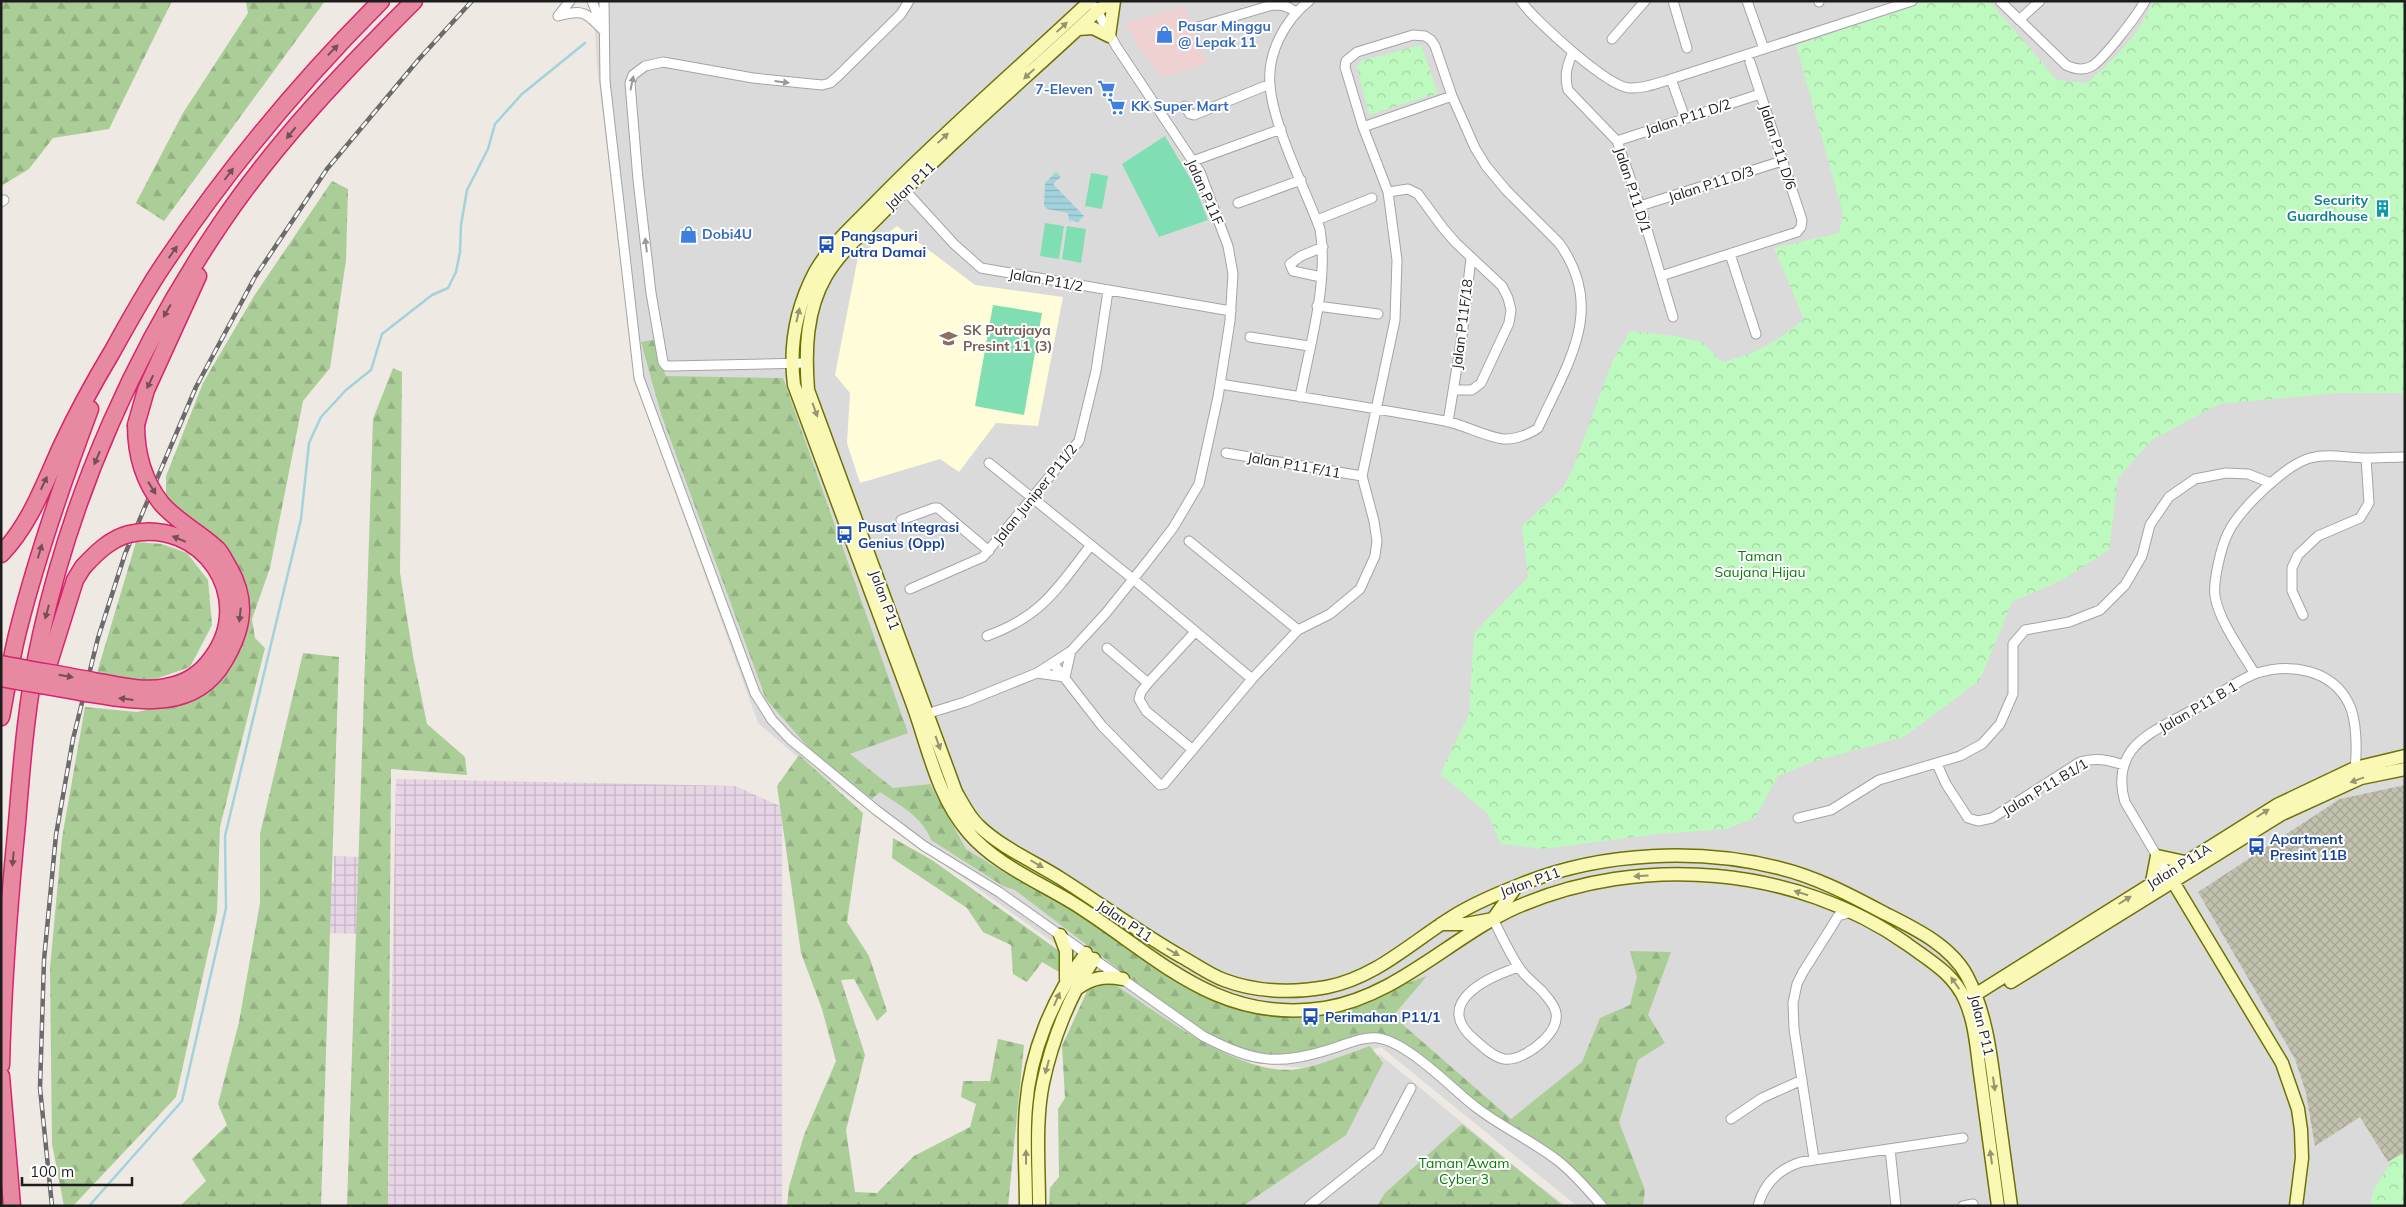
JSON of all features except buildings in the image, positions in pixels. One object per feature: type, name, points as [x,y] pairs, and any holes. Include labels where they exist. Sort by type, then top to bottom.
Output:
[{"type":"highway","points":[[1,554],[11,544],[31,512],[73,423],[111,353],[161,268],[273,116],[333,50],[382,1]]},
{"type":"highway","points":[[1,1065],[7,920],[29,693],[41,633],[82,493],[124,394],[163,318],[221,223],[273,155],[350,66],[414,1]]},
{"type":"highway","points":[[1,678],[122,698],[147,701],[168,700],[189,693],[209,682],[234,644],[240,622],[242,601],[236,580],[219,551],[162,504],[142,473],[136,448],[136,426],[146,390],[200,272],[273,155]]},
{"type":"highway","points":[[1,717],[18,629],[38,556],[59,490],[111,353]]},
{"type":"highway","points":[[1,664],[140,689],[165,687],[187,680],[204,669],[222,645],[227,630],[229,599],[225,583],[201,550],[176,537],[159,533],[128,534],[102,547],[83,567],[75,580],[39,696],[15,836]]},
{"type":"highway","points":[[1,1076],[12,1206]]},
{"type":"main road","name":"Jalan P11","points":[[1112,1],[1093,5],[900,185],[826,276],[811,316],[806,339],[808,390],[922,716],[945,800],[970,835],[986,852],[1076,905],[1159,965],[1190,983],[1217,994],[1242,1004],[1266,1008],[1326,1008],[1382,988],[1493,919],[1517,907],[1560,891],[1618,877],[1668,874],[1715,875],[1771,885],[1823,900],[1886,929],[1945,971],[1972,1001],[1976,1047],[1998,1206]]},
{"type":"main road","points":[[1078,29],[1093,28],[1109,36],[1112,1]]},
{"type":"main road","name":"Jalan P11","points":[[1093,5],[1078,29],[839,240],[816,270],[800,305],[793,334],[792,363],[794,385],[922,716],[956,792],[976,824],[996,840],[1102,905],[1142,934],[1223,980],[1266,990],[1327,987],[1354,979],[1396,956],[1441,924],[1483,900],[1569,868],[1632,858],[1666,856],[1721,859],[1777,867],[1804,875],[1848,894],[1935,941],[1957,961],[1965,973],[1993,1073],[2011,1206]]},
{"type":"main road","name":"Jalan P11A","points":[[2188,866],[2276,805],[2356,768],[2405,756]]},
{"type":"main road","name":"Jalan P11A","points":[[1972,1001],[1996,981],[2188,866],[2282,814],[2361,778],[2405,769]]},
{"type":"main road","points":[[2157,856],[2188,866],[2187,904],[2152,888],[2157,856]]},
{"type":"main road","points":[[2170,877],[2278,1054],[2285,1070],[2298,1109],[2302,1130],[2302,1158],[2296,1206]]},
{"type":"main road","points":[[1441,924],[1466,924],[1493,919],[1516,887]]},
{"type":"main road","name":"Jalan P11A","points":[[1972,1001],[2152,888]]},
{"type":"main road","points":[[1101,922],[1107,922],[1110,918],[1102,905]]},
{"type":"main road","points":[[1122,938],[1118,929],[1121,925],[1142,934]]},
{"type":"main road","points":[[1060,935],[1066,952],[1066,979]]},
{"type":"main road","points":[[1026,1206],[1025,1108],[1029,1080],[1048,1020],[1066,979],[1090,956]]},
{"type":"main road","points":[[1039,1206],[1043,1084],[1060,1025],[1078,988],[1090,956]]},
{"type":"main road","points":[[1965,973],[1978,979],[1996,981]]},
{"type":"main road","points":[[1078,988],[1085,982],[1104,977],[1123,979]]},
{"type":"street","points":[[570,1],[558,16],[582,12],[589,14],[604,31]]},
{"type":"street","points":[[592,1],[604,31]]},
{"type":"street","points":[[604,1],[605,81],[631,322],[639,378],[651,416],[754,693],[772,720],[790,740],[876,810],[924,846],[999,892],[1204,1036],[1231,1050],[1257,1059],[1303,1058],[1365,1039],[1376,1038],[1389,1041],[1420,1062],[1478,1109],[1555,1159],[1577,1178],[1602,1206]]},
{"type":"street","points":[[806,363],[666,366],[663,362],[651,293],[633,135],[630,93],[634,75],[645,66],[663,62],[768,80],[822,85],[830,83],[901,14],[909,1]]},
{"type":"street","points":[[1300,397],[1322,277],[1323,248],[1317,220],[1281,129],[1270,84],[1272,60],[1278,42],[1296,13],[1309,1]]},
{"type":"street","points":[[1520,1],[1573,52],[1611,81],[1628,88],[1672,79],[1893,4],[1912,1]]},
{"type":"street","points":[[1612,39],[1645,1]]},
{"type":"street","points":[[1673,1],[1687,48]]},
{"type":"street","points":[[1747,1],[1764,48]]},
{"type":"street","points":[[2000,1],[2066,65],[2079,70],[2093,66],[2129,24],[2145,1]]},
{"type":"street","points":[[2020,20],[2040,1]]},
{"type":"street","name":"Jalan P11F","points":[[922,716],[965,702],[1038,672],[1071,650],[1106,613],[1173,528],[1199,484],[1220,384],[1232,311],[1233,274],[1228,246],[1200,172],[1109,36],[1093,5]]},
{"type":"street","points":[[1198,27],[1272,5],[1282,5],[1291,8],[1296,13]]},
{"type":"street","points":[[1053,663],[1102,726],[1160,785],[1164,784],[1252,680],[1298,630],[1330,614],[1348,601],[1360,589],[1375,556],[1374,521],[1362,476],[1376,410],[1395,320],[1397,260],[1392,206],[1345,74],[1346,61],[1357,52],[1413,35],[1425,36],[1435,46],[1452,96],[1475,148],[1486,166],[1506,190],[1549,232],[1566,252],[1577,278],[1583,312],[1576,345],[1538,428],[1530,433],[1504,439],[1448,422],[1376,410],[1300,397],[1220,384]]},
{"type":"street","name":"Jalan P11 D/1","points":[[1573,52],[1567,64],[1566,82],[1568,90],[1617,141],[1640,206],[1673,317]]},
{"type":"street","name":"Jalan P11 D/6","points":[[1730,254],[1797,232],[1801,227],[1802,220],[1750,62]]},
{"type":"street","points":[[1672,79],[1685,118]]},
{"type":"street","points":[[1185,106],[1190,114],[1194,115],[1270,84]]},
{"type":"street","name":"Jalan P11 D/2","points":[[1617,141],[1760,94]]},
{"type":"street","points":[[1363,127],[1452,96]]},
{"type":"street","points":[[1193,161],[1281,129]]},
{"type":"street","name":"Jalan P11 D/3","points":[[1640,206],[1782,161]]},
{"type":"street","points":[[1238,203],[1301,180]]},
{"type":"street","name":"Jalan P11/2","points":[[900,185],[954,244],[981,268],[1232,311]]},
{"type":"street","name":"Jalan P11F/18","points":[[1388,192],[1414,190],[1447,233],[1502,286],[1511,310],[1509,323],[1481,383],[1472,390],[1454,390]]},
{"type":"street","points":[[1317,220],[1372,198]]},
{"type":"street","points":[[1322,277],[1293,271],[1290,264],[1301,256],[1323,248]]},
{"type":"street","points":[[1661,276],[1730,254],[1756,334]]},
{"type":"street","name":"Jalan P11F/18","points":[[1448,422],[1471,258]]},
{"type":"street","name":"Jalan Juniper P11/2","points":[[910,589],[977,561],[989,551],[1078,441],[1096,371],[1108,291]]},
{"type":"street","points":[[1317,306],[1378,314]]},
{"type":"street","points":[[1250,337],[1310,346]]},
{"type":"street","name":"Jalan P11 F/11","points":[[1226,453],[1362,476]]},
{"type":"street","points":[[2254,674],[2221,615],[2215,596],[2216,577],[2227,535],[2234,522],[2271,483],[2294,464],[2311,457],[2330,455],[2366,458],[2405,457]]},
{"type":"street","points":[[2303,615],[2292,591],[2292,568],[2298,555],[2318,536],[2360,518],[2369,504],[2366,458]]},
{"type":"street","points":[[989,463],[1133,579],[1252,680]]},
{"type":"street","points":[[1798,818],[1832,810],[1879,780],[1906,770],[1938,764],[1960,756],[1982,744],[2000,724],[2013,694],[2013,644],[2025,630],[2069,622],[2100,610],[2125,585],[2142,556],[2150,525],[2169,497],[2195,479],[2226,473],[2248,474],[2271,483]]},
{"type":"street","points":[[902,520],[938,508],[989,551]]},
{"type":"street","points":[[1189,541],[1298,630]]},
{"type":"street","points":[[987,636],[1016,624],[1038,610],[1091,546]]},
{"type":"street","points":[[1193,750],[1140,704],[1141,692],[1195,632]]},
{"type":"street","points":[[1107,648],[1148,683]]},
{"type":"street","points":[[1065,676],[1071,650]]},
{"type":"street","name":"Jalan P11 B 1","points":[[2170,877],[2125,802],[2122,789],[2124,765],[2140,741],[2254,674],[2278,668],[2300,668],[2317,674],[2332,683],[2350,705],[2357,745],[2356,768]]},
{"type":"street","points":[[1038,672],[1065,676]]},
{"type":"street","points":[[2357,745],[2374,764]]},
{"type":"street","name":"Jalan P11 B1/1","points":[[1938,764],[1946,784],[1968,818],[1978,821],[1992,818],[2080,762],[2092,758],[2104,759],[2124,765]]},
{"type":"street","points":[[1823,900],[1828,906],[1834,923]]},
{"type":"street","points":[[1814,1159],[1794,1029],[1793,1003],[1797,984],[1803,972],[1838,916],[1852,912]]},
{"type":"street","points":[[1493,919],[1519,967],[1551,1001],[1557,1013],[1554,1028],[1542,1042],[1523,1055],[1504,1059],[1490,1052],[1467,1034],[1458,1020],[1458,1007],[1471,991],[1498,974],[1519,967]]},
{"type":"street","points":[[1731,1119],[1762,1098],[1802,1080]]},
{"type":"street","points":[[1308,1206],[1378,1151],[1411,1088]]},
{"type":"street","points":[[1758,1206],[1764,1186],[1788,1166],[1814,1159],[1963,1138]]},
{"type":"street","points":[[1890,1148],[1896,1206]]},
{"type":"street","points":[[1964,1206],[1973,1204]]},
{"type":"shaded area","points":[[593,1],[2405,1],[2405,1206],[1577,1206],[1381,1047],[1314,1069],[1216,1059],[815,772],[758,723],[636,384],[597,65]]},
{"type":"shaded area","name":"Pasar Minggu @ Lepak 11","points":[[1184,6],[1207,63],[1162,78],[1138,46],[1126,23]]},
{"type":"shaded area","name":"SK Putrajaya Presint 11 (3)","points":[[897,226],[975,285],[1063,297],[1038,426],[996,423],[959,472],[940,459],[860,483],[847,443],[850,393],[835,375],[858,257]]},
{"type":"shaded area","points":[[396,779],[735,786],[782,807],[782,1206],[388,1206]]},
{"type":"shaded area","points":[[2405,785],[2405,1152],[2388,1162],[2360,1117],[2315,1146],[2306,1093],[2295,1059],[2198,892],[2340,799]]},
{"type":"shaded area","points":[[334,856],[361,857],[359,934],[324,933],[325,882],[334,882]]},
{"type":"shaded area","points":[[1379,1054],[1566,1206],[1133,1206]]},
{"type":"green space","points":[[1,1],[172,1],[109,129],[53,138],[29,169],[1,186]]},
{"type":"green space","points":[[246,1],[325,1],[164,221],[136,203],[183,113],[248,13]]},
{"type":"green space","name":"Taman Saujana Hijau","points":[[1926,1],[1989,1],[2057,80],[2087,83],[2116,56],[2134,35],[2153,1],[2405,1],[2405,393],[2338,393],[2219,404],[2152,440],[2118,478],[2109,550],[2064,579],[2012,602],[1980,680],[1904,737],[1815,761],[1778,776],[1755,818],[1726,829],[1658,834],[1543,849],[1501,844],[1488,814],[1440,774],[1469,714],[1474,633],[1528,577],[1522,526],[1562,489],[1573,468],[1611,364],[1630,331],[1674,336],[1702,342],[1722,362],[1757,351],[1784,335],[1804,319],[1774,248],[1839,233],[1843,214],[1796,45]]},
{"type":"green space","points":[[1421,45],[1438,93],[1369,115],[1357,68],[1360,61]]},
{"type":"green space","points":[[1165,136],[1194,185],[1208,220],[1159,237],[1122,164]]},
{"type":"green space","points":[[1091,173],[1108,176],[1102,209],[1085,206]]},
{"type":"green space","points":[[332,181],[348,189],[346,260],[330,368],[303,401],[270,568],[252,619],[255,638],[265,648],[220,827],[217,912],[176,1097],[73,1206],[64,1206],[52,1144],[50,968],[62,838],[85,707],[137,712],[181,702],[246,610],[166,500],[166,476],[203,383],[254,296]]},
{"type":"green space","points":[[1045,223],[1064,226],[1059,259],[1040,256]]},
{"type":"green space","points":[[1067,226],[1086,229],[1081,263],[1062,259]]},
{"type":"green space","points":[[993,305],[1042,313],[1024,415],[975,406]]},
{"type":"green space","points":[[653,340],[666,376],[783,378],[908,733],[850,754],[893,788],[930,784],[966,849],[1003,872],[1061,901],[1237,1007],[1310,1018],[1427,976],[1393,1016],[1511,1119],[1582,1062],[1600,1018],[1630,1005],[1637,977],[1630,951],[1671,952],[1648,1015],[1665,1043],[1638,1060],[1619,1122],[1645,1190],[1643,1206],[1608,1206],[1406,1047],[1373,1034],[1301,1054],[1258,1055],[1211,1037],[1159,1000],[1015,890],[1003,886],[931,840],[916,818],[902,807],[880,792],[872,799],[815,755],[766,699],[661,414],[641,342]]},
{"type":"green space","points":[[393,368],[402,372],[400,573],[413,656],[427,724],[465,757],[467,775],[391,769],[388,1206],[347,1206],[373,419]]},
{"type":"green space","points":[[136,542],[162,544],[187,553],[208,580],[212,625],[190,667],[147,682],[96,676]]},
{"type":"green space","points":[[303,653],[339,657],[321,1206],[180,1206],[206,1181],[192,1159],[227,1125],[218,1104],[239,1022],[260,903],[260,834]]},
{"type":"green space","points":[[799,755],[863,813],[847,922],[869,956],[887,1011],[877,1021],[854,979],[841,980],[865,1055],[846,1130],[855,1192],[877,1193],[914,1156],[970,1127],[976,1104],[961,1097],[963,1081],[990,1081],[998,1039],[1024,1045],[1008,1206],[787,1206],[789,1187],[804,1135],[836,1061],[822,1009],[801,953],[777,786]]},
{"type":"green space","points":[[893,838],[932,860],[1062,953],[1059,972],[1042,962],[1027,982],[1013,974],[1011,945],[983,932],[967,908],[892,858]]},
{"type":"green space","points":[[1111,982],[1176,1026],[1226,1054],[1251,1064],[1275,1069],[1298,1069],[1370,1046],[1383,1063],[1346,1135],[1243,1206],[1049,1206],[1050,1188],[1059,1177],[1058,1109],[1065,1098],[1062,1046],[1089,987]]},
{"type":"green space","name":"Taman Awam Cyber 3","points":[[1462,1124],[1563,1206],[1377,1206],[1385,1193]]},
{"type":"green space","points":[[2405,1152],[2405,1206],[2369,1206],[2375,1187],[2389,1165],[2388,1162]]},
{"type":"water","points":[[1056,172],[1061,177],[1053,184],[1084,216],[1078,222],[1069,220],[1068,213],[1047,209],[1044,206],[1045,183]]},
{"type":"waterway","points":[[89,1206],[182,1101],[226,908],[225,836],[301,519],[309,443],[321,417],[346,390],[371,370],[382,334],[432,295],[448,288],[456,272],[460,252],[461,225],[467,190],[488,149],[495,124],[522,94],[585,43]]},
{"type":"railway","points":[[52,1206],[40,1088],[44,960],[56,835],[73,739],[98,638],[125,554],[196,387],[255,277],[327,169],[419,59],[472,1]]},
{"type":"place","name":"Pasar Minggu @ Lepak 11","points":[[1164,34]]},
{"type":"place","name":"7-Eleven","points":[[1107,89]]},
{"type":"place","name":"KK Super Mart","points":[[1117,106]]},
{"type":"place","name":"Security Guardhouse","points":[[2382,208]]},
{"type":"place","name":"Dobi4U","points":[[688,234]]},
{"type":"place","name":"Pangsapuri Putra Damai","points":[[827,244]]},
{"type":"place","name":"SK Putrajaya Presint 11 (3)","points":[[949,338]]},
{"type":"place","name":"Pusat Integrasi Genius (Opp)","points":[[844,535]]},
{"type":"place","name":"Apartment Presint 11B","points":[[2256,847]]},
{"type":"place","name":"Perimahan P11/1","points":[[1311,1017]]}]
